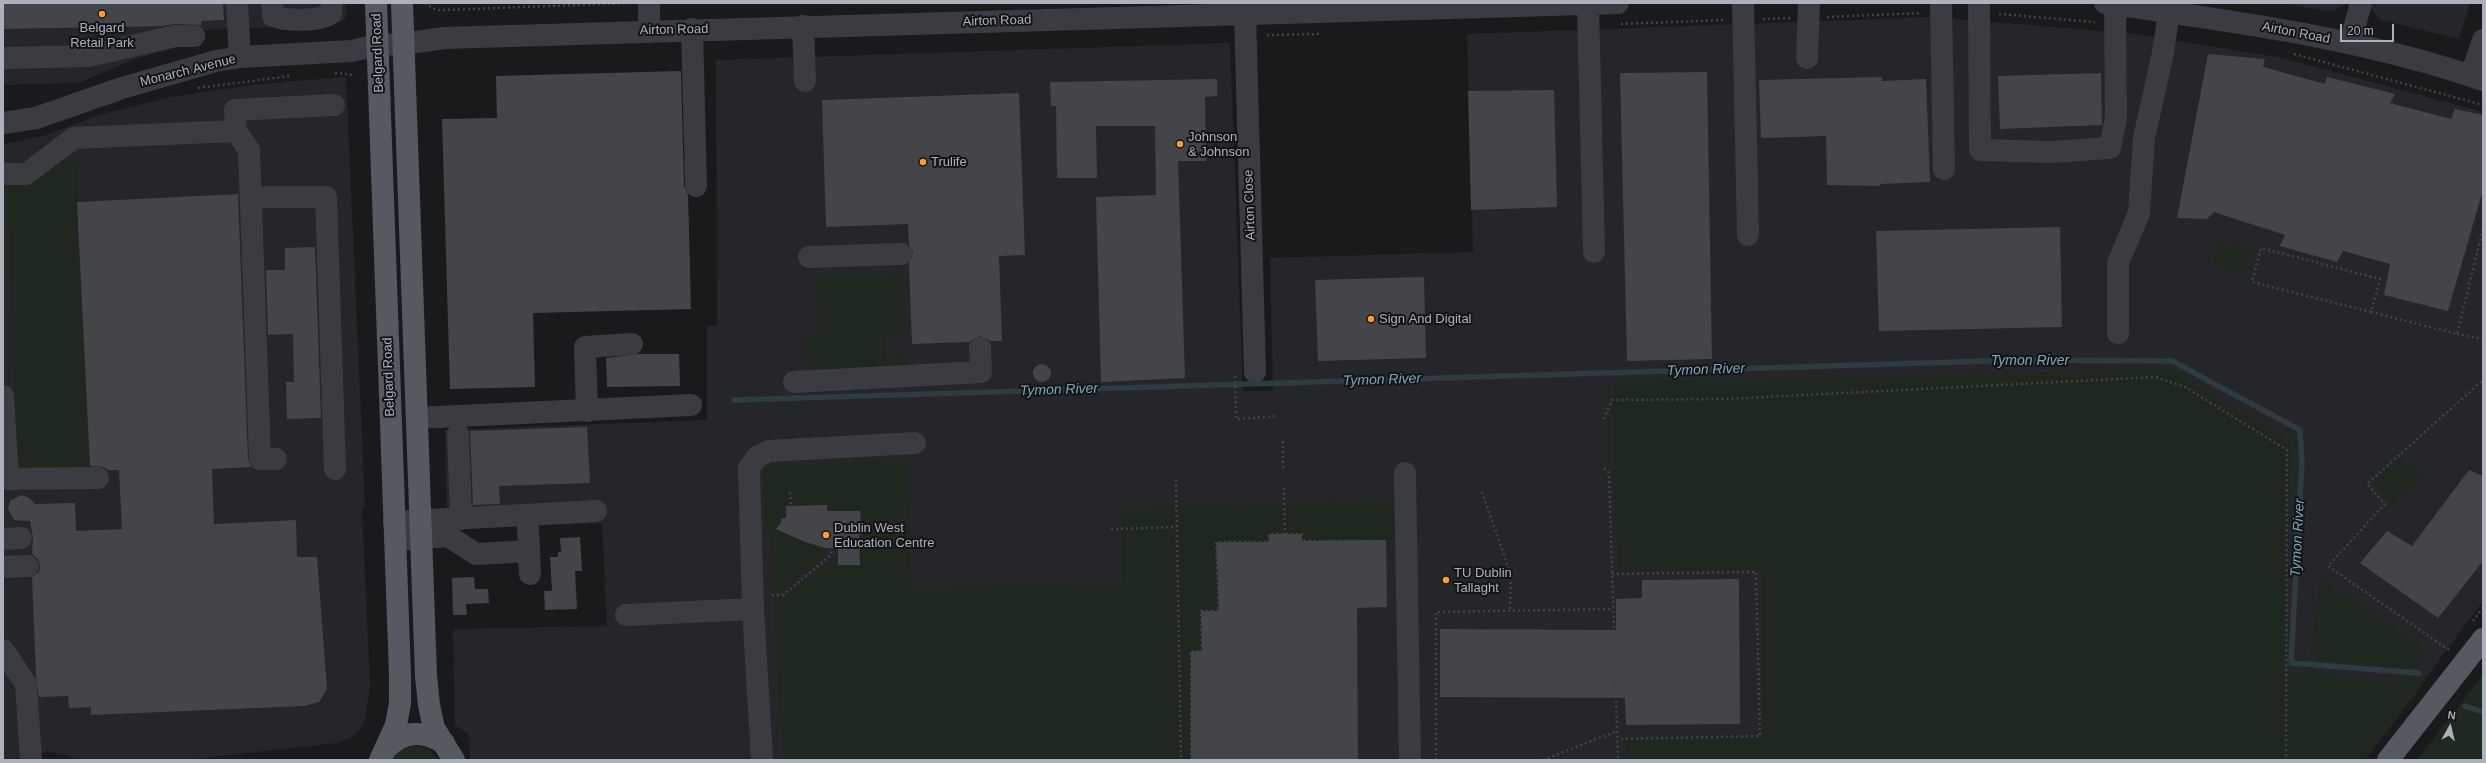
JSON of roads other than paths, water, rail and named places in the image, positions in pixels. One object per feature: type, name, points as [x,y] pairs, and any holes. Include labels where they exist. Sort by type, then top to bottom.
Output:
[{"type":"main road","name":"Belgard Road","points":[[376,3],[400,704],[396,725],[383,754]]},
{"type":"main road","name":"Belgard Road","points":[[402,3],[421,529],[429,705],[434,728],[449,752]]},
{"type":"main road","points":[[2388,760],[2483,639]]},
{"type":"main road","name":"Belgard Road","points":[[383,754],[394,741],[405,735],[416,733],[427,734],[449,752]]},
{"type":"street","points":[[237,3],[240,57]]},
{"type":"street","points":[[272,3],[274,16],[286,19],[327,17],[331,13],[332,3]]},
{"type":"street","points":[[649,3],[650,30]]},
{"type":"street","points":[[2350,44],[2361,3]]},
{"type":"street","points":[[1588,4],[1594,252]]},
{"type":"street","name":"Airton Road","points":[[378,45],[403,44],[444,38],[803,26],[1028,11],[1245,14],[1378,7],[1588,4],[1619,13]]},
{"type":"street","points":[[1941,8],[1944,169]]},
{"type":"street","points":[[1979,8],[1980,150],[2050,152],[2110,148],[2116,118],[2112,10]]},
{"type":"street","points":[[1807,58],[1808,10]]},
{"type":"street","name":"Airton Road","points":[[2112,10],[2229,12],[2477,78]]},
{"type":"street","points":[[1743,11],[1748,235]]},
{"type":"street","points":[[2118,333],[2118,263],[2139,213],[2144,138],[2163,53],[2169,12]]},
{"type":"street","name":"Airton Close","points":[[1245,14],[1245,374]]},
{"type":"street","points":[[803,26],[805,81]]},
{"type":"street","points":[[692,29],[696,186]]},
{"type":"street","points":[[3,58],[89,56],[175,36],[194,36]]},
{"type":"street","points":[[2477,78],[2483,40]]},
{"type":"street","name":"Monarch Avenue","points":[[3,123],[36,118],[169,73],[210,62],[240,57],[352,51],[378,45]]},
{"type":"street","points":[[276,458],[260,459],[249,150],[236,131],[235,110],[334,105]]},
{"type":"street","points":[[3,174],[26,174],[74,138],[236,131]]},
{"type":"street","points":[[251,197],[326,197],[335,470]]},
{"type":"street","points":[[809,257],[901,254]]},
{"type":"street","points":[[587,411],[585,347],[632,344]]},
{"type":"street","points":[[794,382],[981,372],[980,348]]},
{"type":"street","points":[[3,396],[8,479],[98,478]]},
{"type":"street","points":[[417,418],[692,405]]},
{"type":"street","points":[[458,434],[461,519]]},
{"type":"street","points":[[762,760],[753,609],[748,477],[749,468],[757,457],[769,451],[915,444]]},
{"type":"street","points":[[1405,473],[1410,760]]},
{"type":"street","points":[[395,531],[421,529],[461,519],[596,511]]},
{"type":"street","points":[[528,527],[530,574]]},
{"type":"street","points":[[421,529],[448,536],[476,554],[530,551]]},
{"type":"street","points":[[3,567],[28,566]]},
{"type":"street","points":[[626,615],[753,609]]},
{"type":"street","points":[[3,650],[26,684],[31,760]]},
{"type":"waterway","name":"Tymon River","points":[[734,400],[2021,360],[2172,361],[2300,430],[2302,461],[2291,663],[2419,673]]},
{"type":"waterway","name":"Tymon River","points":[[2465,706],[2483,712]]},
{"type":"place","name":"Belgard Retail Park","points":[[102,14]]},
{"type":"place","name":"Johnson & Johnson","points":[[1180,144]]},
{"type":"place","name":"Trulife","points":[[923,162]]},
{"type":"place","name":"Sign And Digital","points":[[1371,319]]},
{"type":"place","name":"Dublin West Education Centre","points":[[826,535]]},
{"type":"place","name":"TU Dublin Tallaght","points":[[1446,580]]}]
